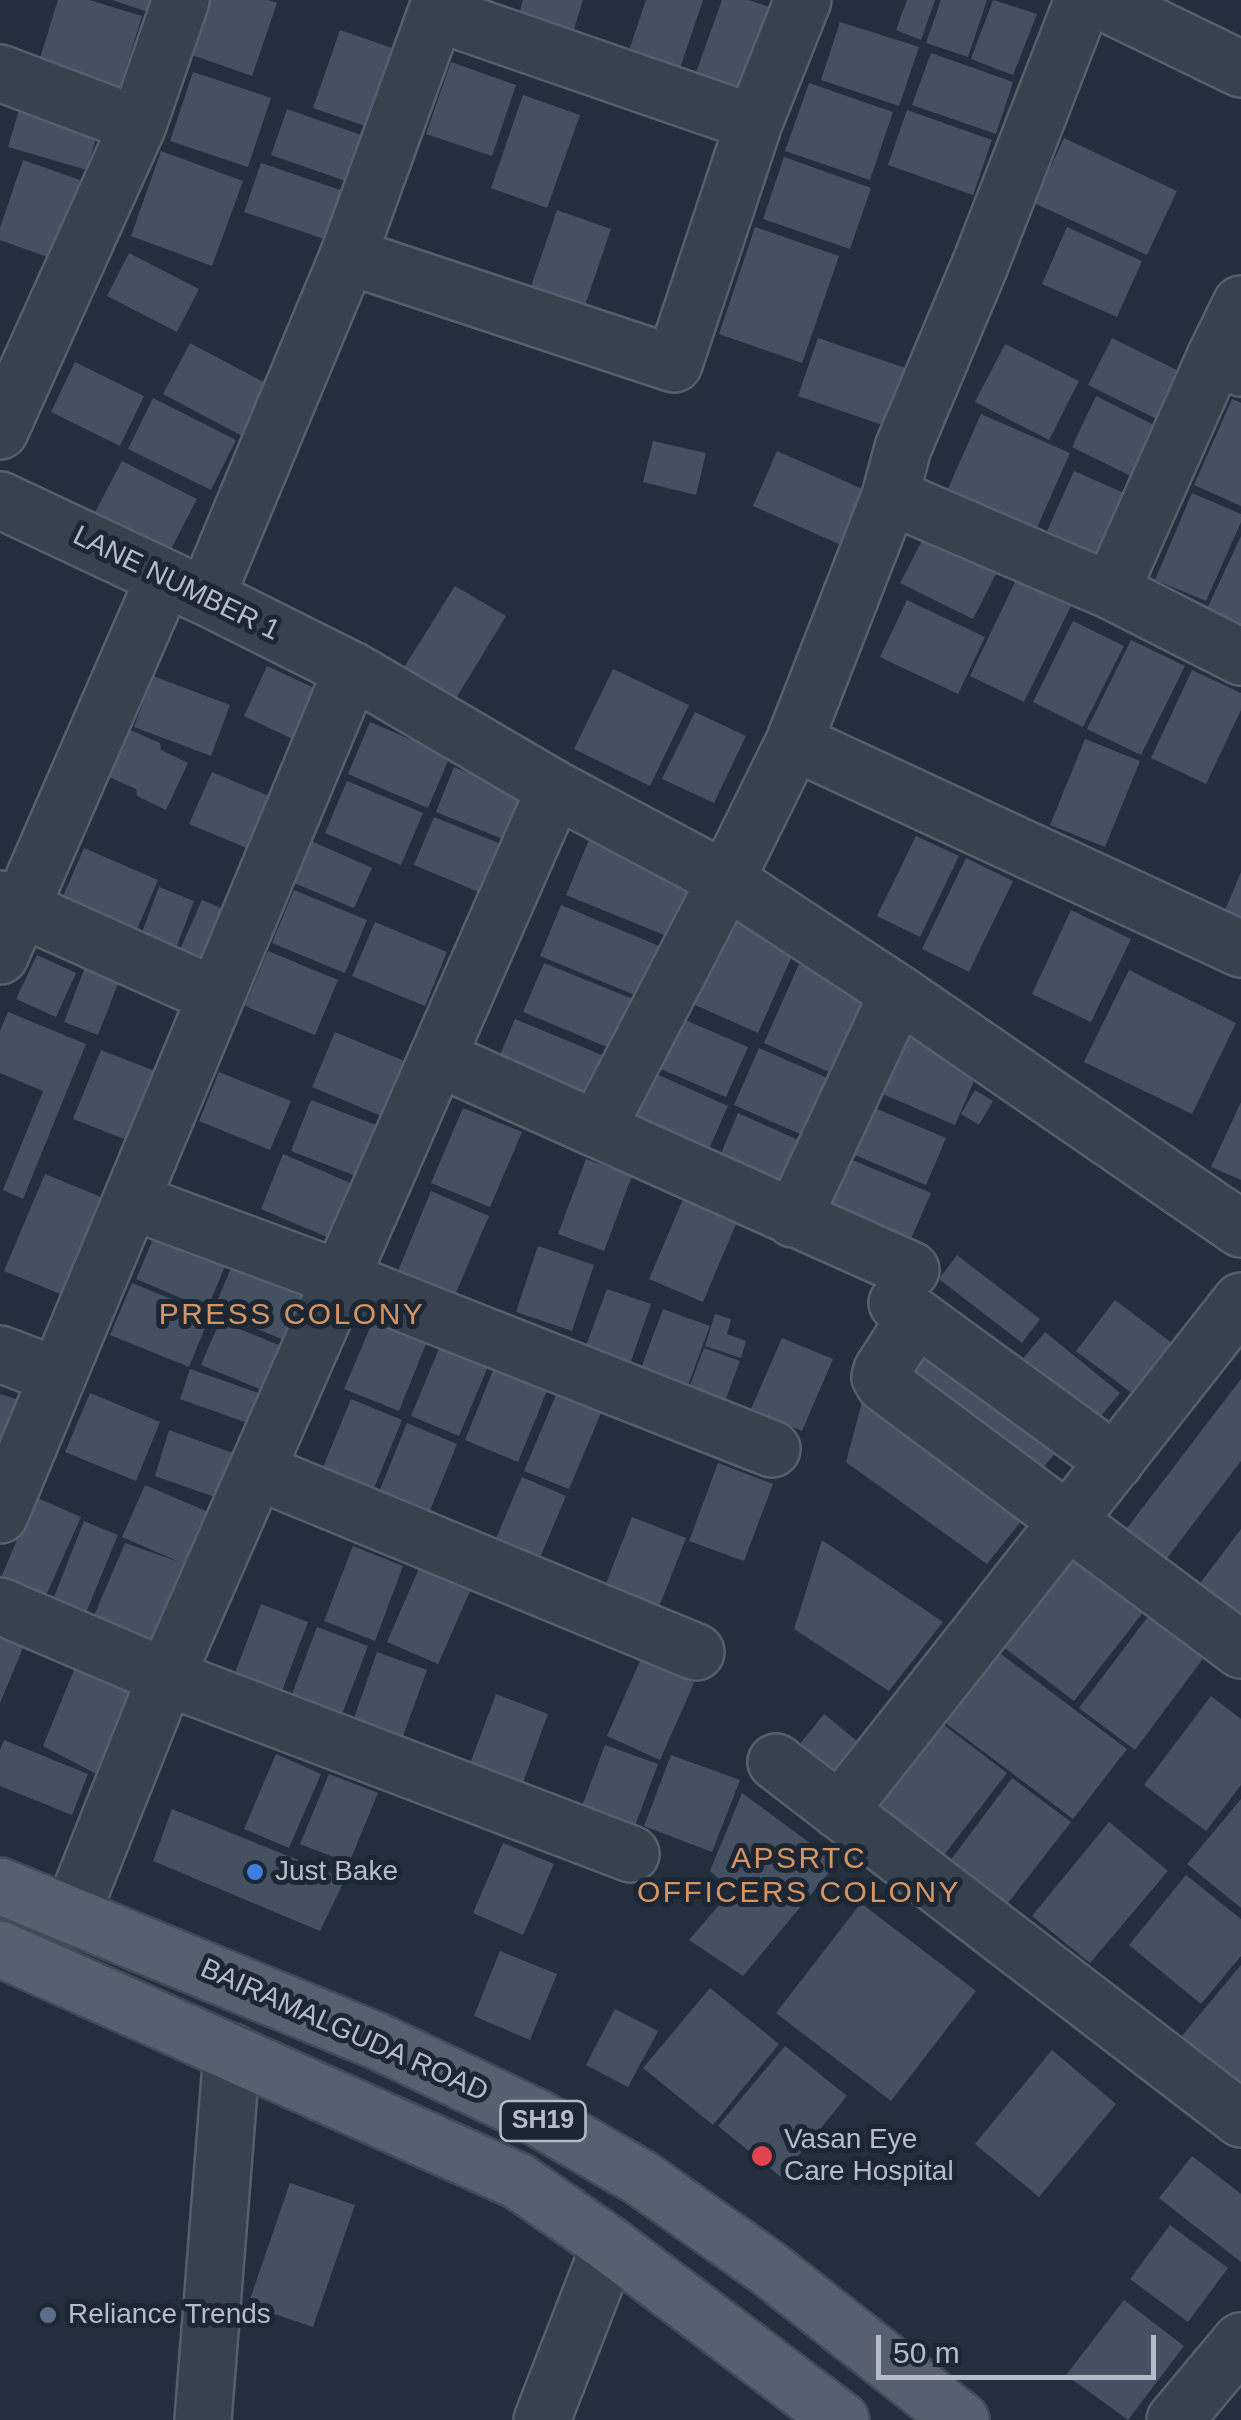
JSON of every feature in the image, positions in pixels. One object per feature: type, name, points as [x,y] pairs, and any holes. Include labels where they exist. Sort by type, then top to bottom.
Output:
[{"type":"main road","name":"BAIRAMALGUDA ROAD","points":[[0,1886],[377,2041],[568,2136],[641,2178],[768,2268],[960,2420]]},
{"type":"main road","name":"SH19","points":[[0,1949],[518,2182],[610,2245],[841,2420]]},
{"type":"main road","points":[[535,2193],[568,2136]]},
{"type":"street","points":[[0,431],[138,125],[182,0]]},
{"type":"street","points":[[348,256],[674,364],[754,122],[803,0]]},
{"type":"street","points":[[597,1130],[794,742],[890,496],[902,448],[980,264],[1083,0]]},
{"type":"street","points":[[1100,0],[1241,69]]},
{"type":"street","points":[[216,996],[6,921],[185,588],[348,256],[418,6],[754,122]]},
{"type":"street","points":[[0,73],[138,125]]},
{"type":"street","points":[[1111,591],[1229,362],[1241,304]]},
{"type":"street","points":[[890,496],[1111,591],[1241,656]]},
{"type":"street","name":"LANE NUMBER 1","points":[[0,500],[352,670],[556,789],[726,880],[1241,1229]]},
{"type":"street","points":[[0,1514],[352,670]]},
{"type":"street","points":[[794,742],[1241,949]]},
{"type":"street","points":[[72,1913],[166,1677],[556,789]]},
{"type":"street","points":[[793,1219],[898,993]]},
{"type":"street","points":[[438,1058],[793,1219],[1114,1462]]},
{"type":"street","points":[[131,1201],[772,1449]]},
{"type":"street","points":[[839,1811],[1241,1301]]},
{"type":"street","points":[[903,1304],[880,1376],[884,1384],[1241,1650]]},
{"type":"street","points":[[0,1354],[58,1376]]},
{"type":"street","points":[[257,1471],[696,1652]]},
{"type":"street","points":[[0,1606],[166,1677],[631,1854]]},
{"type":"street","points":[[776,1762],[1241,2119]]},
{"type":"street","points":[[203,2420],[232,2052]]},
{"type":"street","points":[[542,2420],[610,2245]]},
{"type":"street","points":[[1175,2420],[1241,2342]]},
{"type":"building","points":[[58,0],[89,0],[142,16],[120,87],[39,61]]},
{"type":"building","points":[[112,0],[151,0],[148,12]]},
{"type":"building","points":[[211,0],[277,3],[252,76],[192,55]]},
{"type":"building","points":[[523,0],[583,0],[569,45],[515,29]]},
{"type":"building","points":[[646,0],[703,0],[674,86],[623,68]]},
{"type":"building","points":[[722,0],[749,0],[778,10],[749,94],[695,75]]},
{"type":"building","points":[[907,0],[935,0],[921,40],[896,30]]},
{"type":"building","points":[[941,0],[987,0],[968,57],[926,43]]},
{"type":"building","points":[[993,0],[1037,14],[1013,75],[971,59]]},
{"type":"building","points":[[840,22],[919,47],[899,106],[821,80]]},
{"type":"building","points":[[340,30],[398,50],[371,128],[313,108]]},
{"type":"building","points":[[931,53],[1013,82],[996,134],[912,105]]},
{"type":"building","points":[[451,62],[516,85],[492,156],[426,134]]},
{"type":"building","points":[[193,72],[271,98],[248,167],[170,141]]},
{"type":"building","points":[[809,83],[893,112],[870,180],[785,151]]},
{"type":"building","points":[[24,93],[102,116],[87,170],[8,147]]},
{"type":"building","points":[[523,95],[580,115],[547,208],[491,188]]},
{"type":"building","points":[[287,109],[370,138],[354,184],[271,155]]},
{"type":"building","points":[[907,110],[992,140],[973,195],[888,165]]},
{"type":"building","points":[[1064,138],[1177,191],[1147,255],[1034,203]]},
{"type":"building","points":[[161,151],[243,181],[212,266],[131,236]]},
{"type":"building","points":[[784,157],[871,188],[850,249],[763,219]]},
{"type":"building","points":[[23,160],[80,180],[53,259],[0,240],[0,228]]},
{"type":"building","points":[[261,163],[346,192],[330,241],[244,212]]},
{"type":"building","points":[[557,210],[611,229],[579,323],[525,304]]},
{"type":"building","points":[[755,227],[839,256],[802,363],[719,334]]},
{"type":"building","points":[[1067,227],[1142,261],[1117,317],[1042,284]]},
{"type":"building","points":[[129,253],[199,289],[177,332],[107,296]]},
{"type":"building","points":[[818,338],[914,371],[894,429],[798,396]]},
{"type":"building","points":[[1112,338],[1191,377],[1167,424],[1088,385]]},
{"type":"building","points":[[190,343],[271,386],[244,437],[163,394]]},
{"type":"building","points":[[1005,344],[1079,381],[1049,440],[975,402]]},
{"type":"building","points":[[75,362],[144,396],[120,446],[51,412]]},
{"type":"building","points":[[1096,396],[1168,432],[1143,482],[1072,447]]},
{"type":"building","points":[[153,398],[236,440],[211,490],[128,449]]},
{"type":"building","points":[[1232,399],[1241,403],[1241,506],[1194,485]]},
{"type":"building","points":[[981,414],[1070,453],[1036,530],[947,491]]},
{"type":"building","points":[[653,441],[706,453],[696,495],[643,482]]},
{"type":"building","points":[[777,451],[865,490],[841,545],[753,506]]},
{"type":"building","points":[[122,461],[197,499],[167,557],[92,518]]},
{"type":"building","points":[[1074,471],[1133,497],[1105,557],[1047,531]]},
{"type":"building","points":[[1192,493],[1241,514],[1206,601],[1155,580]]},
{"type":"building","points":[[1241,536],[1241,629],[1205,613]]},
{"type":"building","points":[[924,537],[996,574],[973,619],[900,583]]},
{"type":"building","points":[[1016,580],[1071,606],[1024,702],[970,676]]},
{"type":"building","points":[[455,586],[506,616],[455,700],[403,669]]},
{"type":"building","points":[[907,600],[985,637],[958,694],[880,657]]},
{"type":"building","points":[[1073,621],[1124,646],[1083,727],[1033,702]]},
{"type":"building","points":[[1131,640],[1185,666],[1141,755],[1087,729]]},
{"type":"building","points":[[267,666],[331,696],[307,746],[244,716]]},
{"type":"building","points":[[613,669],[689,705],[650,786],[574,749]]},
{"type":"building","points":[[1192,670],[1241,693],[1241,710],[1206,784],[1151,758]]},
{"type":"building","points":[[153,676],[230,705],[211,756],[134,727]]},
{"type":"building","points":[[695,712],[746,736],[714,803],[662,779]]},
{"type":"building","points":[[370,722],[450,756],[428,808],[348,774]]},
{"type":"building","points":[[121,726],[160,743],[161,750],[188,763],[166,810],[137,796],[136,789],[100,773]]},
{"type":"building","points":[[1085,739],[1140,761],[1105,847],[1050,825]]},
{"type":"building","points":[[454,767],[528,798],[510,842],[436,812]]},
{"type":"building","points":[[212,772],[283,802],[261,854],[189,824]]},
{"type":"building","points":[[347,781],[423,813],[401,865],[325,833]]},
{"type":"building","points":[[434,817],[506,846],[486,895],[414,865]]},
{"type":"building","points":[[591,835],[698,878],[674,939],[566,895]]},
{"type":"building","points":[[300,836],[372,868],[354,908],[282,878]]},
{"type":"building","points":[[916,836],[959,856],[920,937],[877,916]]},
{"type":"building","points":[[84,848],[158,880],[135,934],[60,903]]},
{"type":"building","points":[[966,858],[1013,881],[969,972],[922,949]]},
{"type":"building","points":[[1241,872],[1241,922],[1223,915]]},
{"type":"building","points":[[159,887],[194,901],[173,956],[138,943]]},
{"type":"building","points":[[294,890],[367,920],[345,973],[272,943]]},
{"type":"building","points":[[202,900],[234,914],[206,977],[174,963]]},
{"type":"building","points":[[561,905],[659,946],[637,996],[540,956]]},
{"type":"building","points":[[1071,910],[1131,939],[1091,1022],[1032,994]]},
{"type":"building","points":[[721,916],[795,949],[758,1033],[684,1000]]},
{"type":"building","points":[[375,922],[447,952],[425,1006],[352,976]]},
{"type":"building","points":[[268,951],[338,980],[315,1035],[245,1006]]},
{"type":"building","points":[[37,955],[76,973],[56,1017],[16,999]]},
{"type":"building","points":[[87,962],[121,976],[98,1035],[64,1022]]},
{"type":"building","points":[[544,963],[640,1002],[619,1052],[523,1012]]},
{"type":"building","points":[[799,964],[873,997],[838,1076],[764,1043]]},
{"type":"building","points":[[1129,970],[1236,1023],[1192,1114],[1084,1062]]},
{"type":"building","points":[[8,1012],[86,1044],[23,1199],[3,1190],[43,1091],[0,1073],[0,1031]]},
{"type":"building","points":[[676,1016],[748,1047],[726,1097],[654,1066]]},
{"type":"building","points":[[515,1019],[609,1058],[586,1113],[492,1074]]},
{"type":"building","points":[[335,1032],[414,1065],[391,1120],[312,1087]]},
{"type":"building","points":[[903,1034],[980,1067],[955,1125],[878,1092]]},
{"type":"building","points":[[759,1048],[832,1080],[807,1137],[734,1105]]},
{"type":"building","points":[[101,1050],[160,1073],[132,1142],[73,1119]]},
{"type":"building","points":[[643,1068],[728,1106],[705,1158],[619,1121]]},
{"type":"building","points":[[219,1072],[291,1101],[270,1150],[199,1121]]},
{"type":"building","points":[[975,1090],[993,1101],[979,1125],[961,1114]]},
{"type":"building","points":[[311,1100],[381,1127],[361,1178],[291,1151]]},
{"type":"building","points":[[1241,1102],[1241,1180],[1211,1167]]},
{"type":"building","points":[[870,1106],[946,1138],[926,1185],[850,1153]]},
{"type":"building","points":[[463,1108],[522,1132],[490,1207],[431,1183]]},
{"type":"building","points":[[738,1113],[805,1143],[783,1192],[717,1163]]},
{"type":"building","points":[[283,1154],[362,1188],[339,1242],[261,1209]]},
{"type":"building","points":[[586,1159],[632,1176],[604,1251],[558,1234]]},
{"type":"building","points":[[850,1159],[931,1193],[907,1248],[826,1213]]},
{"type":"building","points":[[45,1174],[113,1202],[73,1299],[4,1271]]},
{"type":"building","points":[[431,1191],[489,1216],[455,1295],[398,1271]]},
{"type":"building","points":[[684,1197],[736,1224],[703,1302],[649,1279]]},
{"type":"building","points":[[160,1223],[231,1252],[207,1309],[136,1279]]},
{"type":"building","points":[[538,1246],[594,1265],[572,1331],[516,1312]]},
{"type":"building","points":[[237,1254],[312,1286],[289,1342],[213,1311]]},
{"type":"building","points":[[957,1255],[1040,1319],[1022,1343],[939,1279]]},
{"type":"building","points":[[132,1283],[210,1315],[189,1367],[110,1335]]},
{"type":"building","points":[[607,1289],[651,1304],[629,1367],[584,1351]]},
{"type":"building","points":[[1115,1300],[1172,1343],[1133,1394],[1076,1351]]},
{"type":"building","points":[[663,1309],[710,1326],[687,1388],[640,1371]]},
{"type":"building","points":[[715,1314],[731,1319],[727,1334],[746,1341],[741,1358],[705,1346]]},
{"type":"building","points":[[375,1316],[428,1339],[399,1411],[344,1389]]},
{"type":"building","points":[[220,1321],[291,1350],[272,1394],[201,1365]]},
{"type":"building","points":[[1045,1332],[1120,1393],[1081,1440],[1006,1379]]},
{"type":"building","points":[[782,1338],[833,1359],[802,1431],[751,1409]]},
{"type":"building","points":[[443,1339],[491,1359],[459,1436],[411,1416]]},
{"type":"building","points":[[905,1341],[1057,1451],[1031,1483],[885,1374]]},
{"type":"building","points":[[704,1348],[740,1361],[725,1401],[689,1388]]},
{"type":"building","points":[[496,1363],[549,1386],[518,1462],[465,1440]]},
{"type":"building","points":[[190,1369],[273,1398],[262,1428],[180,1399]]},
{"type":"building","points":[[1241,1379],[1241,1461],[1164,1562],[1124,1532]]},
{"type":"building","points":[[90,1393],[160,1422],[136,1481],[65,1452]]},
{"type":"building","points":[[0,1394],[19,1400],[0,1453]]},
{"type":"building","points":[[556,1395],[601,1413],[569,1489],[524,1471]]},
{"type":"building","points":[[864,1395],[1026,1515],[987,1564],[846,1462]]},
{"type":"building","points":[[351,1399],[402,1420],[374,1488],[323,1467]]},
{"type":"building","points":[[407,1423],[457,1444],[429,1513],[379,1492]]},
{"type":"building","points":[[169,1430],[247,1458],[229,1502],[155,1476]]},
{"type":"building","points":[[718,1463],[773,1484],[744,1561],[689,1541]]},
{"type":"building","points":[[522,1477],[566,1496],[539,1560],[495,1541]]},
{"type":"building","points":[[145,1485],[213,1514],[159,1647],[93,1618],[125,1543],[182,1563],[122,1537]]},
{"type":"building","points":[[35,1497],[81,1517],[44,1600],[0,1580]]},
{"type":"building","points":[[632,1517],[686,1538],[659,1607],[605,1586]]},
{"type":"building","points":[[84,1521],[118,1535],[85,1615],[52,1602]]},
{"type":"building","points":[[1241,1529],[1241,1618],[1198,1586]]},
{"type":"building","points":[[822,1540],[943,1622],[889,1691],[794,1629]]},
{"type":"building","points":[[353,1546],[403,1566],[375,1641],[324,1621]]},
{"type":"building","points":[[1076,1551],[1148,1606],[1074,1701],[1002,1646]]},
{"type":"building","points":[[420,1566],[471,1589],[438,1664],[387,1642]]},
{"type":"building","points":[[261,1604],[308,1622],[280,1696],[233,1678]]},
{"type":"building","points":[[1150,1614],[1205,1656],[1135,1750],[1079,1708]]},
{"type":"building","points":[[317,1627],[368,1646],[339,1722],[289,1702]]},
{"type":"building","points":[[0,1638],[23,1648],[0,1703]]},
{"type":"building","points":[[997,1651],[1127,1749],[1073,1819],[944,1722]]},
{"type":"building","points":[[377,1652],[427,1670],[399,1747],[350,1730]]},
{"type":"building","points":[[641,1659],[694,1683],[660,1760],[607,1736]]},
{"type":"building","points":[[78,1660],[143,1690],[108,1780],[43,1746]]},
{"type":"building","points":[[496,1694],[548,1714],[518,1796],[465,1777]]},
{"type":"building","points":[[1211,1696],[1241,1719],[1241,1785],[1206,1831],[1144,1785]]},
{"type":"building","points":[[824,1714],[868,1750],[839,1785],[795,1750]]},
{"type":"building","points":[[936,1719],[1007,1773],[941,1859],[868,1804]]},
{"type":"building","points":[[4,1740],[88,1774],[72,1815],[0,1786],[0,1750]]},
{"type":"building","points":[[605,1745],[658,1764],[629,1842],[576,1822]]},
{"type":"building","points":[[276,1754],[321,1774],[289,1848],[244,1829]]},
{"type":"building","points":[[671,1755],[740,1780],[712,1852],[644,1826]]},
{"type":"building","points":[[329,1774],[378,1793],[349,1863],[300,1844]]},
{"type":"building","points":[[1012,1778],[1071,1822],[1004,1908],[947,1865]]},
{"type":"building","points":[[742,1793],[837,1863],[743,1976],[689,1940],[732,1890],[710,1871]]},
{"type":"building","points":[[1241,1799],[1241,1908],[1187,1864]]},
{"type":"building","points":[[172,1809],[345,1879],[320,1931],[153,1861]]},
{"type":"building","points":[[1109,1822],[1168,1871],[1090,1963],[1032,1916]]},
{"type":"building","points":[[503,1843],[554,1864],[523,1935],[473,1913]]},
{"type":"building","points":[[1186,1875],[1241,1919],[1241,1956],[1201,2004],[1129,1945]]},
{"type":"building","points":[[861,1903],[976,1991],[891,2101],[776,2013]]},
{"type":"building","points":[[500,1951],[557,1974],[530,2040],[474,2016]]},
{"type":"building","points":[[1241,1965],[1241,2096],[1176,2043]]},
{"type":"building","points":[[710,1988],[779,2044],[713,2125],[643,2068]]},
{"type":"building","points":[[615,2009],[658,2031],[628,2087],[586,2065]]},
{"type":"building","points":[[785,2046],[847,2096],[781,2177],[718,2126]]},
{"type":"building","points":[[1052,2050],[1116,2104],[1039,2197],[975,2144]]},
{"type":"building","points":[[1192,2156],[1241,2194],[1241,2262],[1159,2198]]},
{"type":"building","points":[[290,2183],[355,2205],[313,2327],[248,2305]]},
{"type":"building","points":[[1170,2225],[1228,2268],[1188,2322],[1130,2279]]},
{"type":"building","points":[[1124,2300],[1184,2346],[1128,2420],[1066,2375]]},
{"type":"place","name":"Just Bake","points":[[255,1872]]},
{"type":"place","name":"Vasan Eye Care Hospital","points":[[762,2156]]},
{"type":"place","name":"Reliance Trends","points":[[48,2315]]},
{"type":"district","name":"PRESS COLONY","points":[[292,1316]]},
{"type":"district","name":"APSRTC OFFICERS COLONY","points":[[799,1877]]}]
